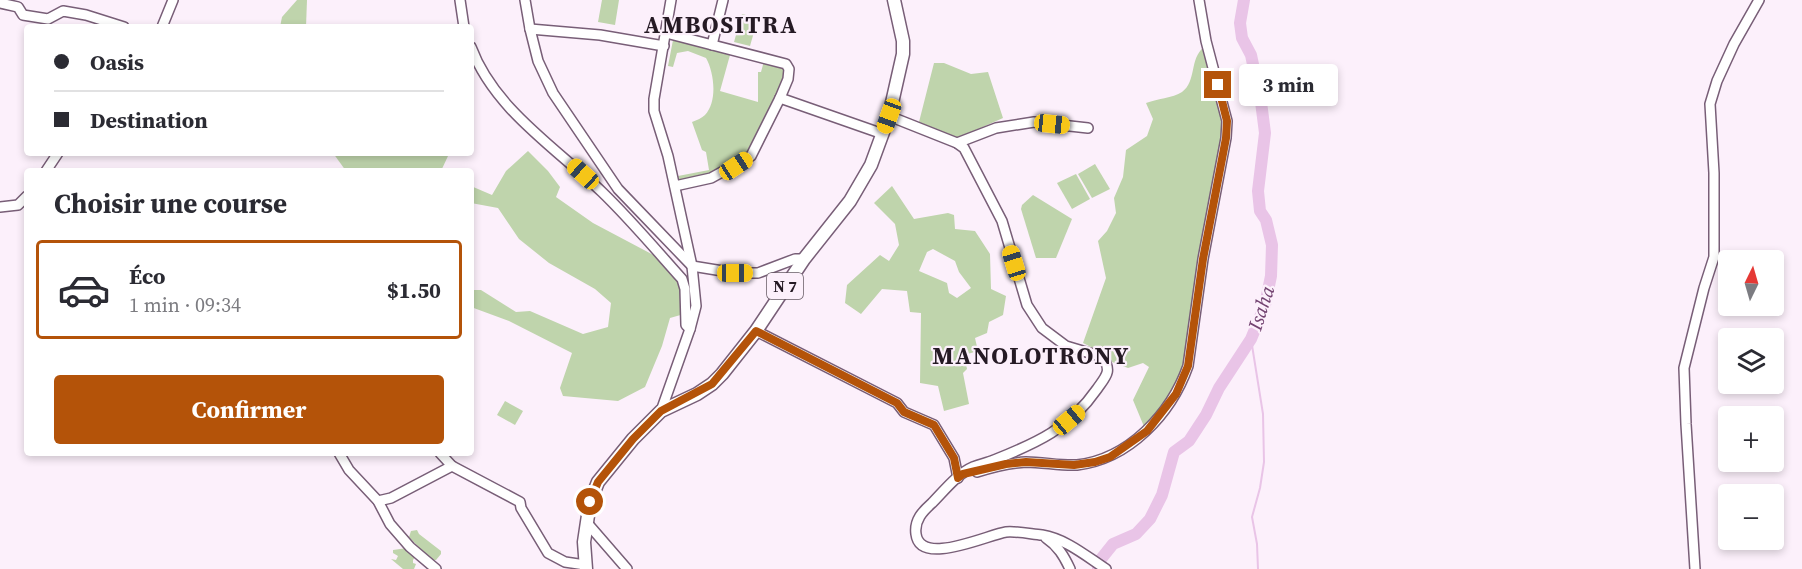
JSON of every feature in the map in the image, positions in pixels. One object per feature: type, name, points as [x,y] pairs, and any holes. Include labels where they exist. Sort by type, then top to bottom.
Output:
[{"type":"main road","name":"N 7","points":[[586,567],[584,542],[590,502],[598,482],[633,439],[661,411],[712,384],[756,331],[804,259],[850,201],[871,165],[889,116],[903,54],[903,42],[892,1]]},
{"type":"street","points":[[163,24],[173,0]]},
{"type":"street","points":[[460,0],[464,24]]},
{"type":"street","points":[[525,0],[538,61],[553,93],[618,189],[692,266],[735,273],[758,273],[795,259],[804,259]]},
{"type":"street","points":[[661,411],[696,306],[692,266],[675,186],[654,111],[654,99],[671,0]]},
{"type":"street","points":[[712,45],[722,0]]},
{"type":"street","points":[[961,476],[1006,464],[1026,462],[1074,465],[1110,457],[1147,431],[1176,394],[1184,378],[1188,366],[1203,259],[1226,138],[1227,121],[1206,41],[1199,0]]},
{"type":"street","points":[[1695,569],[1684,368],[1714,256],[1714,173],[1710,104],[1717,81],[1734,44],[1759,0]]},
{"type":"street","points":[[0,3],[18,7],[23,15],[33,18],[48,19],[63,11],[114,24]]},
{"type":"street","points":[[530,29],[600,35],[664,46]]},
{"type":"street","points":[[666,33],[786,64],[789,69],[788,79],[780,98],[751,156],[711,178],[675,186]]},
{"type":"street","points":[[474,53],[501,98],[604,194],[682,279],[685,290],[686,325],[690,329]]},
{"type":"street","points":[[780,98],[883,134]]},
{"type":"street","points":[[889,116],[957,142],[964,148],[1002,221],[1027,305],[1042,328],[1066,346],[1103,357],[1108,365],[1107,374],[1086,405],[1052,435],[971,468],[961,476],[922,512],[916,522],[917,539],[922,545],[933,549],[947,549],[1007,532],[1041,535],[1067,543],[1105,569]]},
{"type":"street","points":[[957,142],[996,128],[1034,122],[1088,128]]},
{"type":"street","points":[[0,207],[18,205],[24,199]]},
{"type":"street","points":[[756,331],[897,403],[904,412],[934,425],[954,458],[961,476]]},
{"type":"street","points":[[341,456],[349,470],[378,501],[390,524],[410,547],[436,569]]},
{"type":"street","points":[[443,456],[452,466],[520,502],[521,508],[548,553],[565,562],[586,567]]},
{"type":"street","points":[[378,501],[391,498],[452,466]]},
{"type":"street","points":[[588,524],[627,569]]},
{"type":"street","points":[[1041,535],[1064,555],[1070,569]]},
{"type":"green space","points":[[297,0],[307,0],[306,24],[281,24],[282,17]]},
{"type":"green space","points":[[602,0],[619,0],[615,25],[598,22]]},
{"type":"green space","points":[[742,14],[758,18],[750,46],[734,42]]},
{"type":"green space","points":[[673,40],[730,55],[720,91],[758,102],[758,72],[761,72],[764,61],[785,68],[787,73],[749,154],[710,175],[679,181],[678,176],[709,170],[706,152],[702,150],[692,122],[704,116],[709,109],[713,86],[706,58],[688,51],[677,53],[673,67],[668,66]]},
{"type":"green space","points":[[1204,47],[1225,122],[1186,365],[1173,392],[1145,429],[1133,400],[1149,367],[1143,363],[1128,368],[1112,362],[1107,355],[1083,343],[1106,278],[1098,241],[1107,231],[1116,213],[1114,198],[1123,177],[1126,150],[1147,136],[1153,119],[1146,103],[1182,92],[1190,82],[1196,58]]},
{"type":"green space","points":[[934,63],[944,63],[971,74],[988,72],[1003,118],[958,138],[919,122]]},
{"type":"green space","points":[[528,151],[560,187],[556,197],[593,223],[661,259],[681,283],[684,314],[670,318],[662,346],[645,387],[618,401],[563,396],[560,388],[572,353],[509,321],[474,308],[474,290],[481,290],[516,312],[530,311],[583,334],[608,327],[611,303],[595,289],[549,263],[519,239],[498,208],[474,204],[474,187],[492,195],[506,171]]},
{"type":"green space","points":[[335,156],[448,156],[442,168],[344,168]]},
{"type":"green space","points":[[1095,164],[1110,189],[1092,198],[1078,174]]},
{"type":"green space","points":[[1076,174],[1090,199],[1072,209],[1057,183]]},
{"type":"green space","points":[[892,186],[914,219],[948,213],[954,215],[955,229],[975,231],[990,254],[991,289],[1006,296],[1003,315],[989,322],[987,333],[975,338],[978,351],[964,355],[967,369],[963,373],[969,404],[944,411],[938,386],[920,383],[921,313],[910,312],[907,291],[882,289],[861,314],[845,303],[847,285],[880,255],[889,261],[899,245],[895,224],[874,203]],"holes":[[[933,249],[955,261],[959,272],[971,288],[957,298],[949,293],[947,283],[919,271],[927,252]]]},
{"type":"green space","points":[[1033,195],[1072,219],[1056,258],[1036,258],[1021,209],[1022,205]]},
{"type":"green space","points":[[505,401],[523,411],[515,425],[497,415]]},
{"type":"green space","points":[[417,530],[441,551],[436,560],[431,560],[409,537],[411,531]]},
{"type":"green space","points":[[407,548],[415,557],[414,569],[403,569],[391,559],[396,560],[398,556],[393,553],[393,550]]},
{"type":"waterway","name":"Isaha","points":[[1098,569],[1101,559],[1113,544],[1136,534],[1150,519],[1162,495],[1174,452],[1189,441],[1206,415],[1219,388],[1251,339],[1265,305],[1271,276],[1272,245],[1266,220],[1260,211],[1258,191],[1265,133],[1251,55],[1242,38],[1240,23],[1244,0]]},
{"type":"waterway","points":[[1251,339],[1263,414],[1264,462],[1252,517],[1257,544],[1258,569]]},
{"type":"district","name":"AMBOSITRA","points":[[721,24]]},
{"type":"district","name":"MANOLOTRONY","points":[[1031,355]]},
{"type":"route","points":[[590,502],[598,482],[633,439],[661,411],[697,394],[712,384],[756,331],[897,403],[904,412],[934,425],[954,458],[958,478],[963,474],[1006,464],[1026,462],[1074,465],[1095,462],[1110,457],[1136,440],[1147,431],[1176,394],[1188,366],[1203,259],[1226,138],[1227,121],[1218,85]]}]
